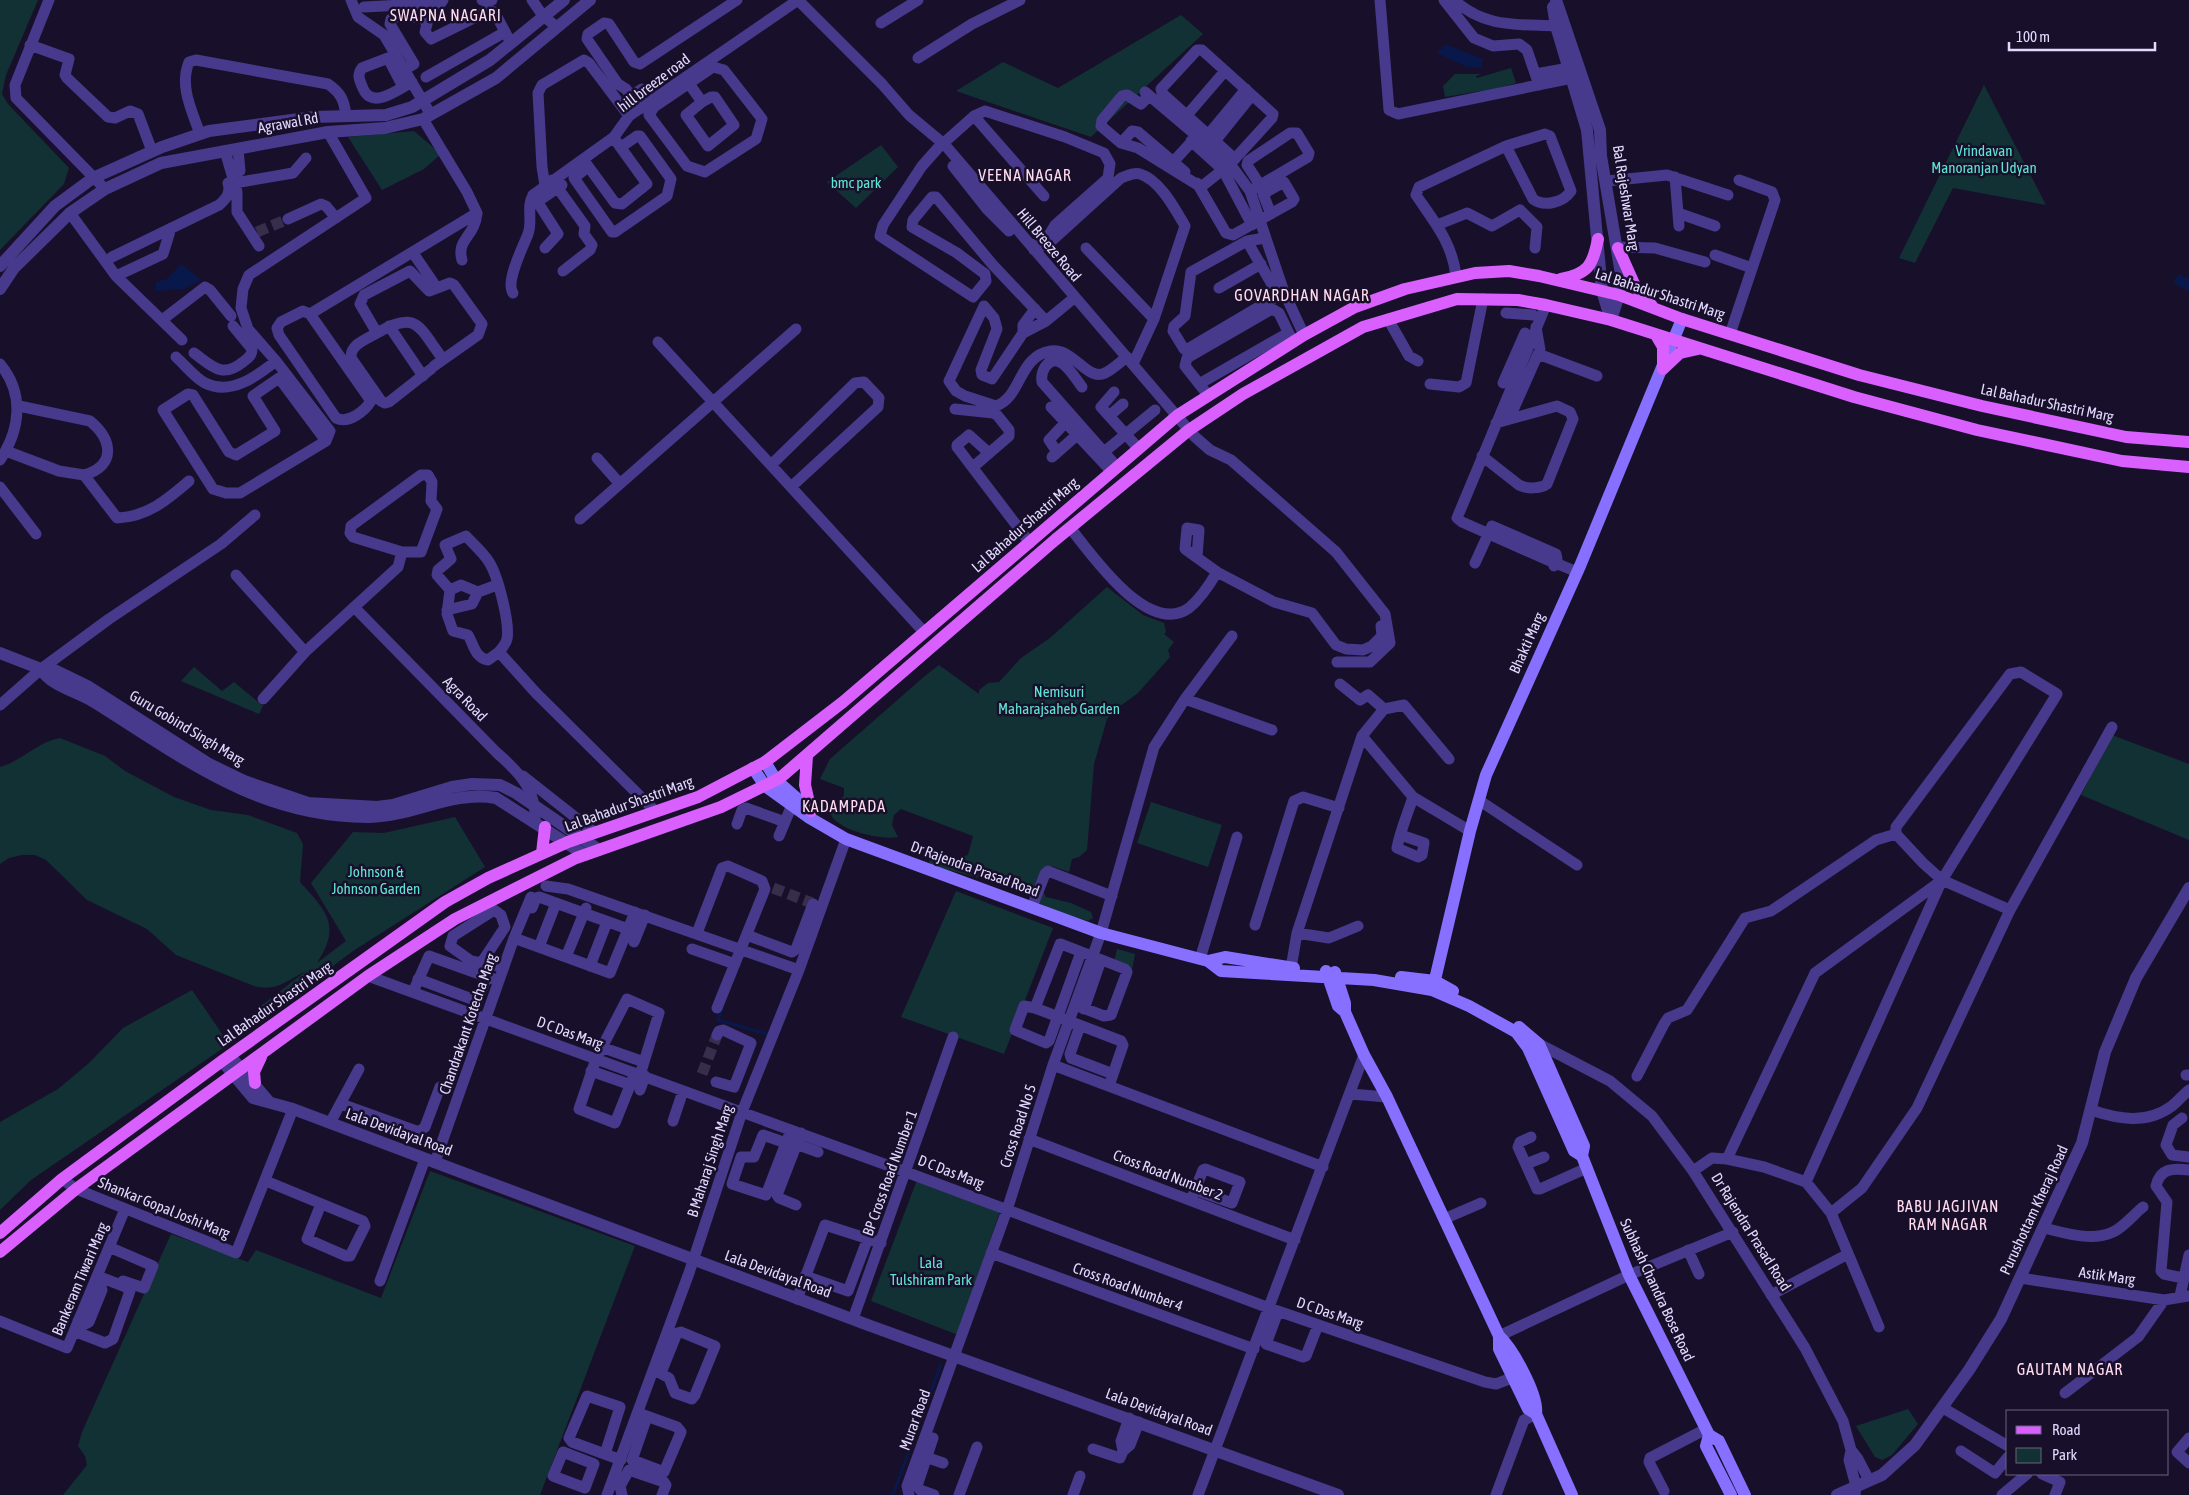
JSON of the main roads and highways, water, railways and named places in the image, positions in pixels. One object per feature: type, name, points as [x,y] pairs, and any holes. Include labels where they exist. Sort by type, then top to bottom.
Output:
[{"type":"main road","points":[[1556,280],[1575,276],[1588,268],[1594,257],[1598,238]]},
{"type":"main road","points":[[1618,248],[1635,286],[1646,301],[1657,311]]},
{"type":"main road","name":"Lal Bahadur Shastri Marg","points":[[0,1233],[62,1179],[226,1058],[445,902],[488,878],[542,853],[594,832],[698,798],[759,765],[843,702],[1185,411],[1291,337],[1304,335],[1355,307],[1404,288],[1456,276],[1509,271],[1556,280],[1619,295],[1657,311],[1859,375],[1982,406],[2126,437],[2189,442]]},
{"type":"main road","name":"Lal Bahadur Shastri Marg","points":[[0,1252],[76,1189],[238,1073],[368,976],[455,919],[585,855],[721,807],[771,783],[807,756],[1071,529],[1192,428],[1243,394],[1363,327],[1457,300],[1483,299],[1542,304],[1611,320],[1854,397],[1977,430],[2122,461],[2189,467]]},
{"type":"main road","name":"Bhakti Marg","points":[[1433,986],[1470,831],[1486,775],[1578,569],[1663,369],[1682,319]]},
{"type":"main road","points":[[1656,335],[1664,347],[1663,369]]},
{"type":"main road","points":[[1663,369],[1680,353],[1701,349]]},
{"type":"main road","points":[[807,756],[805,785],[811,811]]},
{"type":"main road","name":"Dr Rajendra Prasad Road","points":[[759,765],[771,783],[792,805],[846,839],[1101,933],[1204,960],[1221,971],[1333,976],[1433,986],[1500,1019],[1534,1046]]},
{"type":"main road","points":[[771,783],[811,811],[819,821]]},
{"type":"main road","points":[[540,824],[542,853]]},
{"type":"main road","name":"Dr Rajendra Prasad Road","points":[[1204,960],[1225,957],[1333,976]]},
{"type":"main road","points":[[1333,976],[1364,1055],[1387,1097],[1500,1336],[1499,1349],[1537,1406],[1536,1414],[1572,1495]]},
{"type":"main road","name":"Subhash Chandra Bose Road","points":[[1534,1046],[1574,1151],[1582,1156],[1629,1275],[1707,1432],[1719,1442],[1745,1495]]},
{"type":"main road","points":[[255,1084],[254,1072],[262,1055]]},
{"type":"main road","name":"Subhash Chandra Bose Road","points":[[1707,1432],[1706,1446],[1731,1495]]},
{"type":"waterway","points":[[722,1009],[718,1020],[767,1034]]},
{"type":"waterway","points":[[893,1495],[941,1364]]},
{"type":"tunnel","points":[[257,232],[288,219]]},
{"type":"tunnel","points":[[773,888],[812,903]]},
{"type":"tunnel","points":[[702,1074],[717,1035]]},
{"type":"district","name":"SWAPNA NAGARI","points":[[446,15]]},
{"type":"district","name":"VEENA NAGAR","points":[[1025,175]]},
{"type":"district","name":"GOVARDHAN NAGAR","points":[[1302,295]]},
{"type":"district","name":"KADAMPADA","points":[[844,806]]},
{"type":"district","name":"BABU JAGJIVAN RAM NAGAR","points":[[1948,1215]]},
{"type":"district","name":"GAUTAM NAGAR","points":[[2070,1369]]},
{"type":"park label","name":"Vrindavan Manoranjan Udyan","points":[[1984,160]]},
{"type":"park label","name":"bmc park","points":[[856,183]]},
{"type":"park label","name":"Nemisuri Maharajsaheb Garden","points":[[1059,700]]},
{"type":"park label","name":"Johnson & Johnson Garden","points":[[376,880]]},
{"type":"park label","name":"Lala Tulshiram Park","points":[[931,1272]]}]
